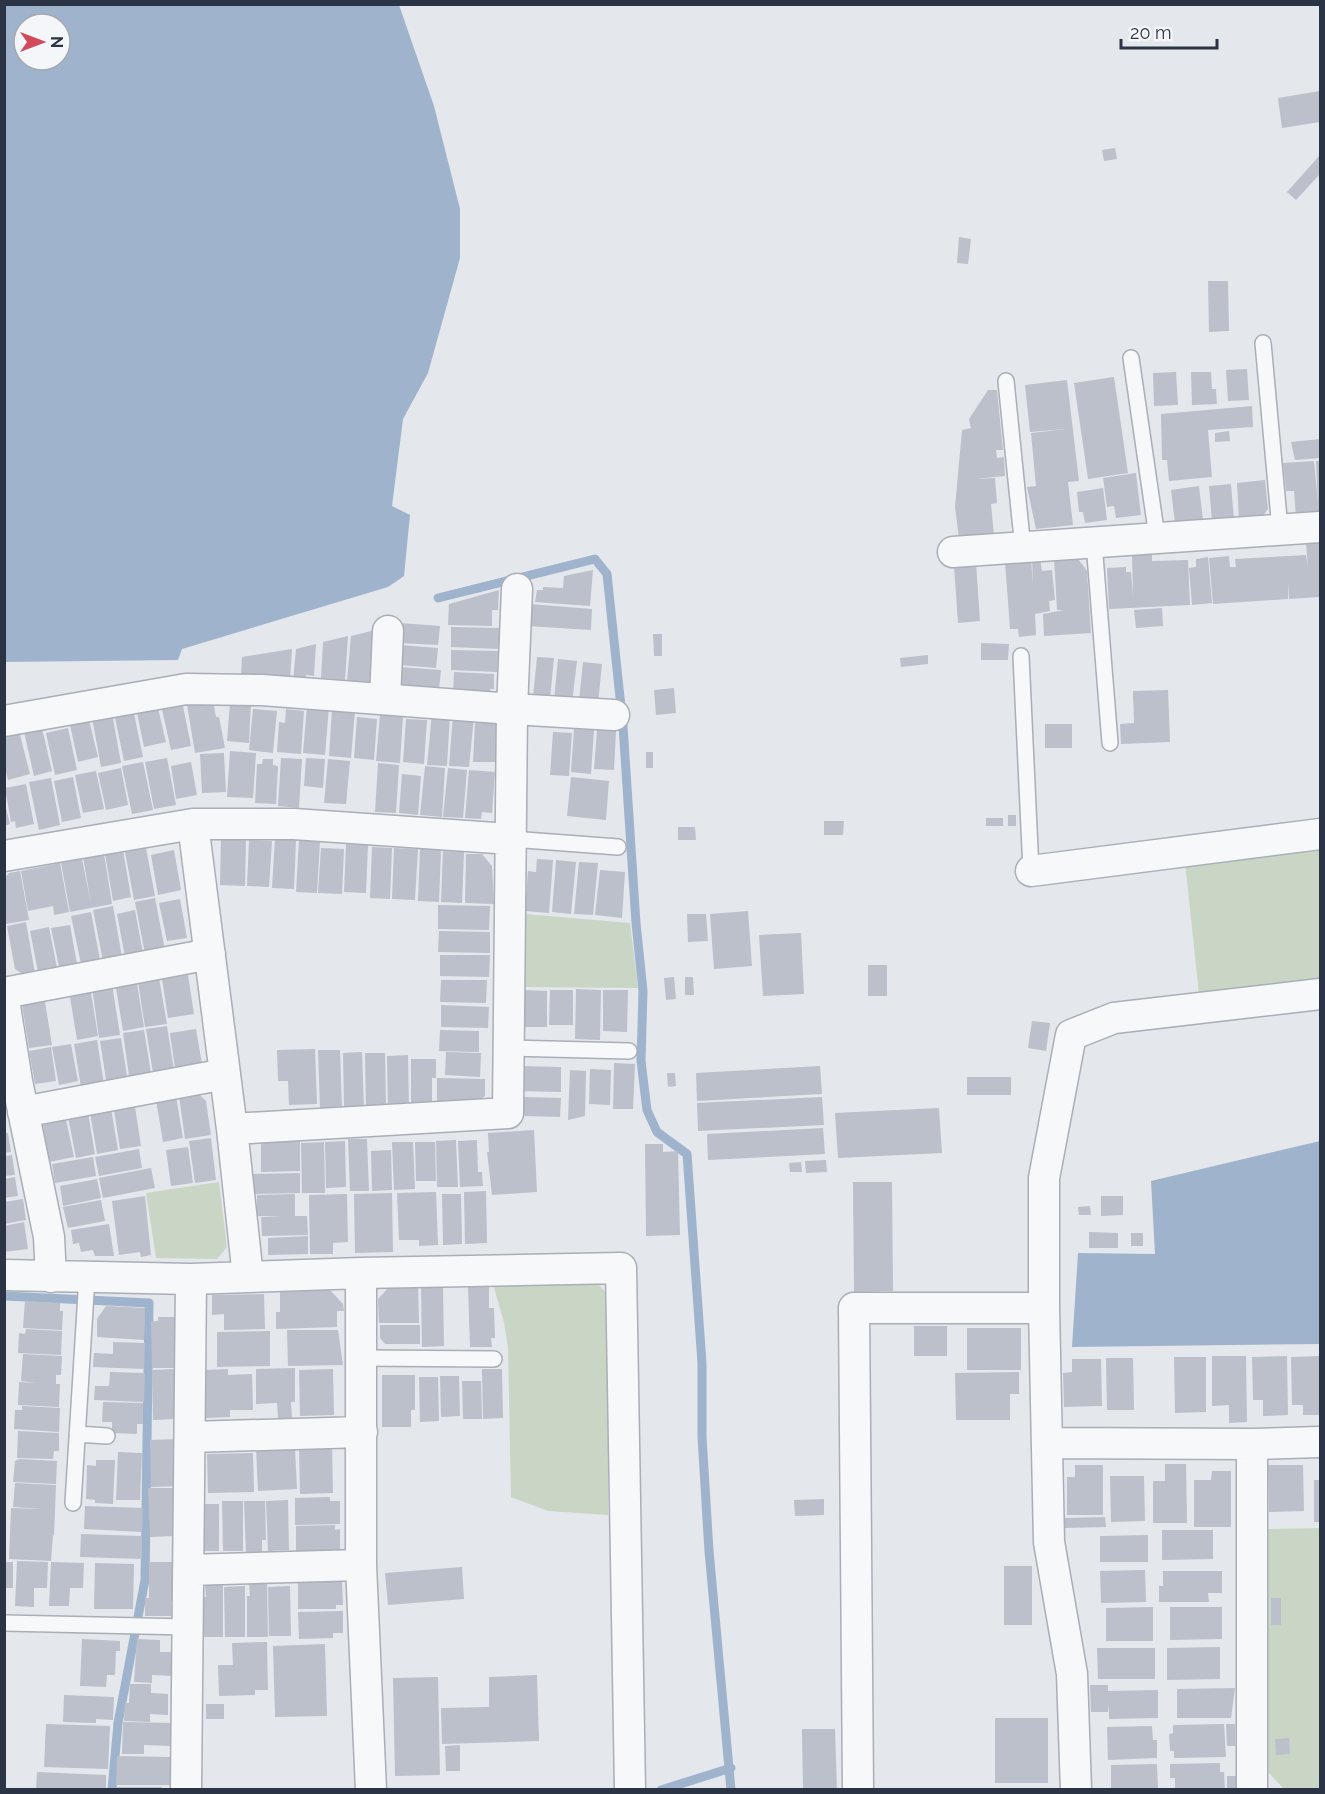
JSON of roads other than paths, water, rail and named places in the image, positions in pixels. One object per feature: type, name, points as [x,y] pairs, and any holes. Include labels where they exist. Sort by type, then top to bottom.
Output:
[{"type":"street","points":[[953,552],[1320,527]]},
{"type":"street","points":[[232,1129],[508,1113],[512,709],[517,589]]},
{"type":"street","points":[[386,699],[388,631]]},
{"type":"street","points":[[4,721],[186,689],[262,690],[614,715]]},
{"type":"street","points":[[4,856],[193,824],[294,825],[511,839]]},
{"type":"street","points":[[193,824],[232,1129],[248,1276]]},
{"type":"street","points":[[1030,872],[1320,834]]},
{"type":"street","points":[[4,993],[210,954]]},
{"type":"street","points":[[1076,1790],[1072,1674],[1049,1542],[1044,1308],[1044,1178],[1071,1035],[1114,1018],[1320,994]]},
{"type":"street","points":[[4,1000],[23,1112],[50,1237],[51,1277]]},
{"type":"street","points":[[23,1112],[225,1074]]},
{"type":"street","points":[[4,1275],[192,1279],[621,1268],[630,1790]]},
{"type":"street","points":[[361,1274],[361,1565],[371,1790]]},
{"type":"street","points":[[186,1790],[192,1279]]},
{"type":"street","points":[[858,1790],[854,1308],[1044,1308]]},
{"type":"street","points":[[190,1437],[362,1432]]},
{"type":"street","points":[[1048,1443],[1320,1442]]},
{"type":"street","points":[[1252,1444],[1252,1790]]},
{"type":"street","points":[[188,1570],[361,1565]]},
{"type":"lane","points":[[1263,343],[1280,529]]},
{"type":"lane","points":[[1131,358],[1157,537]]},
{"type":"lane","points":[[1006,381],[1023,549]]},
{"type":"lane","points":[[1094,543],[1110,743]]},
{"type":"lane","points":[[1021,656],[1030,872]]},
{"type":"lane","points":[[511,839],[618,847]]},
{"type":"lane","points":[[509,1048],[629,1051]]},
{"type":"lane","points":[[73,1503],[87,1277]]},
{"type":"lane","points":[[362,1358],[494,1359]]},
{"type":"lane","points":[[77,1434],[107,1436]]},
{"type":"lane","points":[[4,1623],[188,1627]]},
{"type":"water","points":[[5,4],[399,5],[434,106],[460,209],[460,258],[428,373],[403,419],[392,506],[410,515],[404,576],[388,587],[182,649],[178,660],[5,662]]},
{"type":"water","points":[[1320,1141],[1320,1344],[1072,1347],[1078,1253],[1155,1254],[1151,1181]]},
{"type":"waterway","points":[[438,598],[595,559],[607,574],[623,726],[636,923],[643,991],[641,1061],[647,1110],[657,1132],[687,1154],[702,1363],[702,1437],[709,1551],[731,1790]]},
{"type":"waterway","points":[[4,1296],[149,1303],[145,1580],[118,1723],[112,1790]]},
{"type":"waterway","points":[[661,1790],[731,1768]]}]
